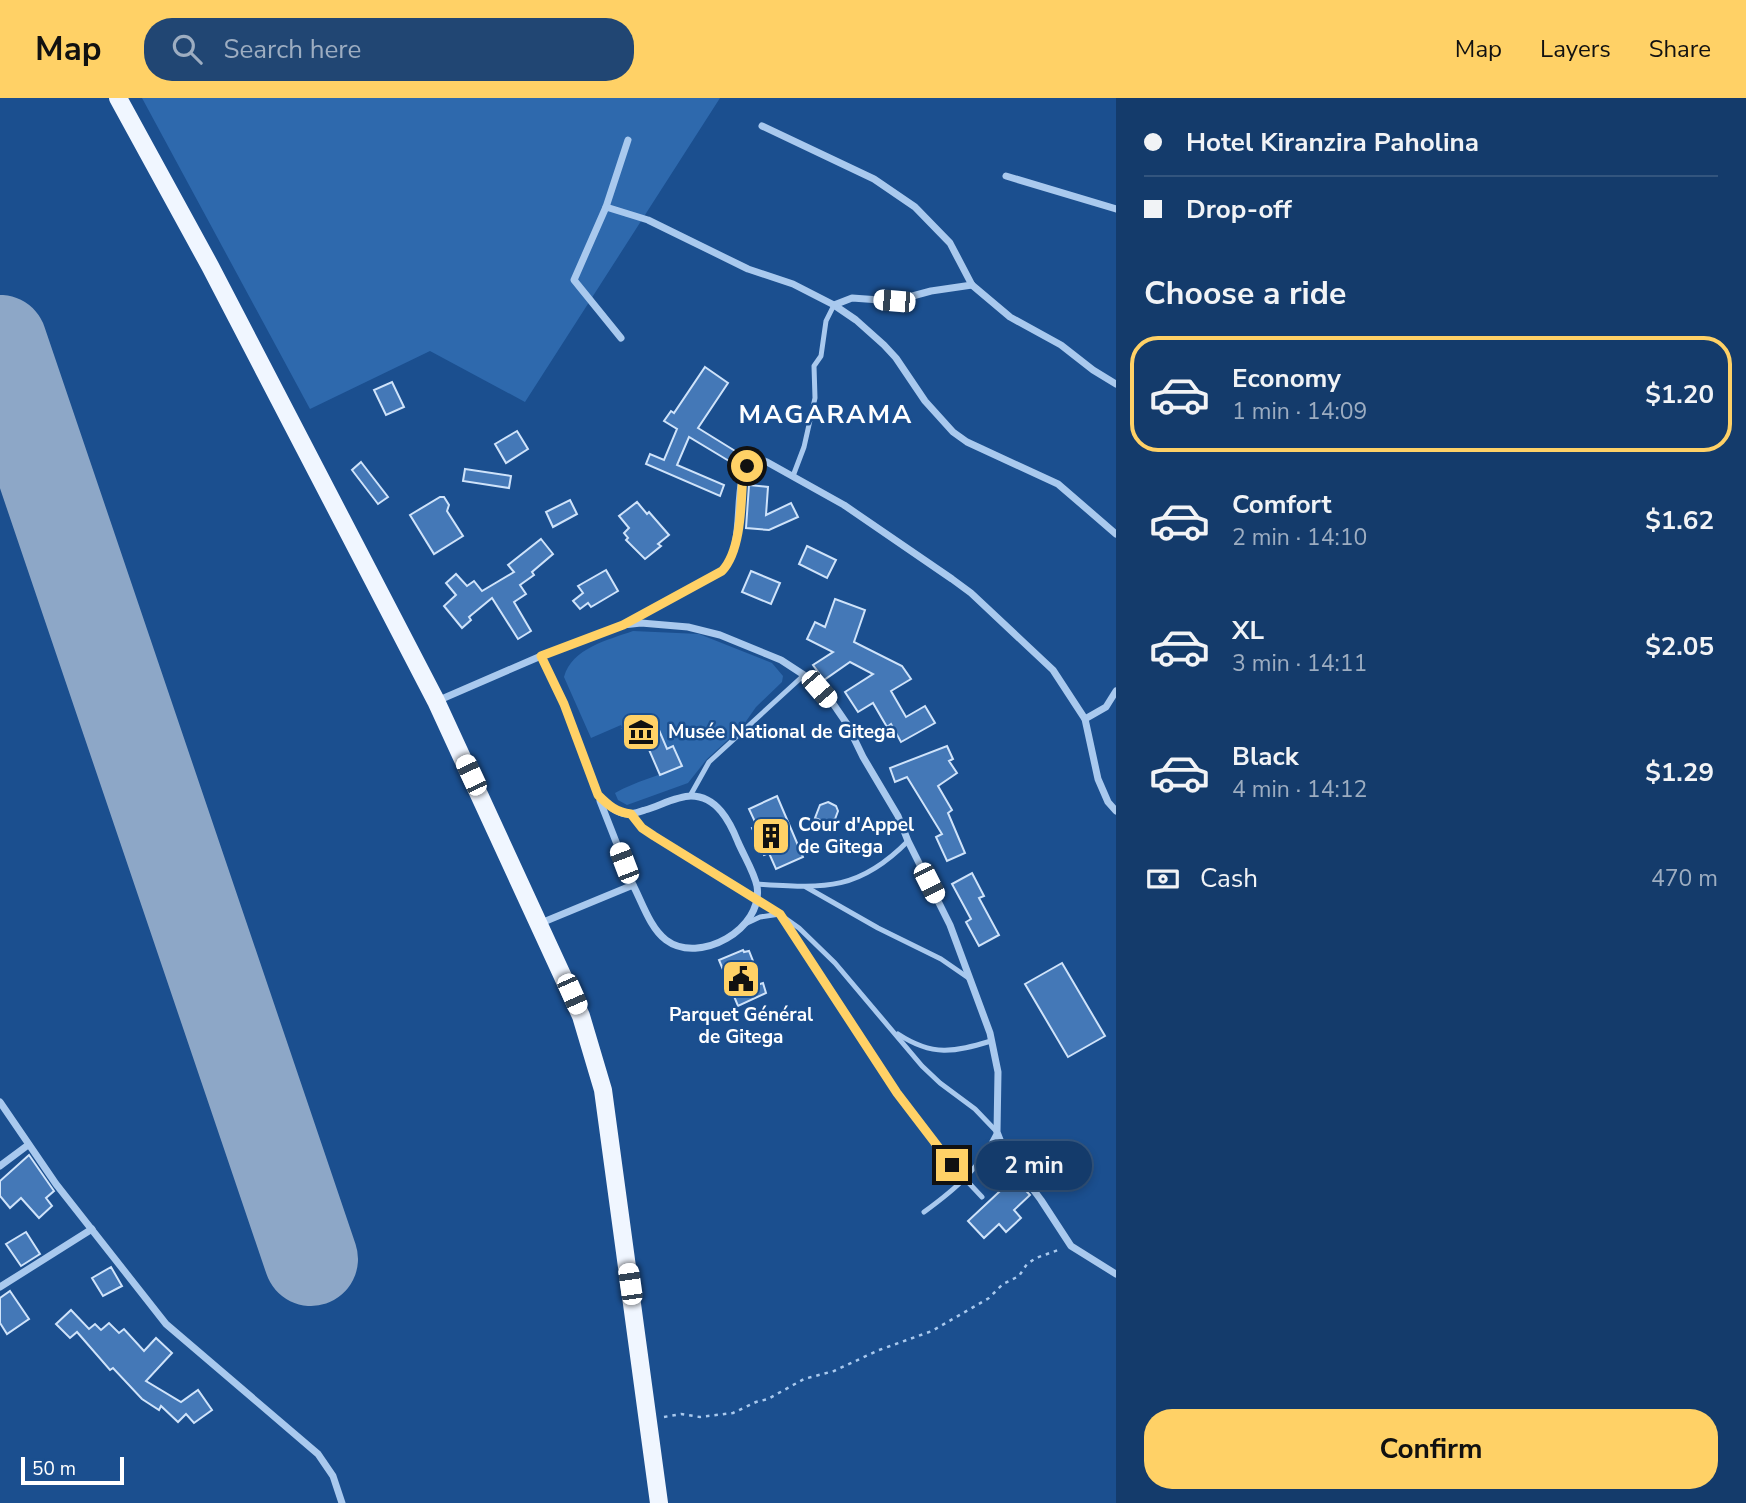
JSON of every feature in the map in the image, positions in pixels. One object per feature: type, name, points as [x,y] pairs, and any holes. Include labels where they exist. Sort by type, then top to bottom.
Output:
[{"type":"main road","points":[[118,98],[210,266],[436,701],[581,1016],[603,1090],[659,1503]]},
{"type":"street","points":[[762,125],[874,180],[915,207],[950,243],[972,285],[1010,317],[1061,345],[1116,384]]},
{"type":"street","points":[[621,338],[574,280],[606,207],[628,140]]},
{"type":"street","points":[[1006,176],[1116,209]]},
{"type":"street","points":[[606,207],[648,220],[748,270],[793,284],[834,305],[884,345],[925,401],[953,432],[967,442],[1058,484],[1116,534]]},
{"type":"street","points":[[834,305],[852,298],[894,301],[931,291],[972,285]]},
{"type":"street","points":[[436,701],[541,656],[623,625],[722,571],[729,564],[736,540],[743,472],[747,466],[760,460],[844,505],[971,593],[1053,670],[1086,719],[1098,779],[1113,810],[1116,811]]},
{"type":"street","points":[[623,625],[655,623],[720,635],[781,660],[827,697],[847,724],[898,816],[950,925],[991,1041],[998,1072],[997,1132],[1004,1150],[1071,1246],[1116,1274]]},
{"type":"street","points":[[541,656],[564,704],[598,795],[633,885],[656,930],[665,940],[691,949],[704,947],[731,935],[746,924],[754,913],[758,899],[757,884],[731,823],[723,812],[713,804],[690,796],[631,814],[620,813],[598,795]]},
{"type":"street","points":[[1086,719],[1106,707],[1116,691]]},
{"type":"street","points":[[540,924],[633,885]]},
{"type":"street","points":[[0,1102],[28,1145],[166,1324],[318,1454],[333,1476],[340,1502]]},
{"type":"street","points":[[0,1166],[28,1145]]},
{"type":"street","points":[[0,1287],[92,1229]]},
{"type":"lane","points":[[793,476],[804,447],[815,398],[814,366],[821,356],[826,321],[834,305]]},
{"type":"lane","points":[[690,796],[709,762],[804,676]]},
{"type":"lane","points":[[631,814],[642,828],[758,899],[813,941],[940,1083],[975,1110],[997,1132],[987,1154],[965,1179],[924,1212]]},
{"type":"lane","points":[[757,884],[806,887],[840,884],[858,879],[889,860],[908,841]]},
{"type":"lane","points":[[806,887],[878,928],[941,959],[970,979]]},
{"type":"lane","points":[[746,924],[760,917],[780,914]]},
{"type":"lane","points":[[780,914],[897,1093],[982,1197]]},
{"type":"lane","points":[[891,1030],[920,1047],[938,1052],[968,1048],[991,1041]]},
{"type":"path","points":[[649,1422],[671,1414],[700,1417],[733,1413],[768,1399],[804,1379],[834,1371],[879,1350],[932,1331],[989,1298],[1003,1284],[1019,1276],[1027,1264],[1036,1258],[1071,1246]]},
{"type":"shaded area","points":[[142,98],[720,98],[525,402],[430,351],[310,409]]},
{"type":"shaded area","points":[[633,631],[699,634],[772,663],[783,676],[782,682],[756,707],[742,727],[707,759],[688,783],[627,805],[618,800],[615,793],[682,766],[674,747],[667,749],[653,716],[623,729],[621,725],[591,738],[564,677],[575,659],[592,646]]},
{"type":"building","points":[[705,367],[728,383],[698,428],[740,454],[734,464],[689,437],[677,465],[724,485],[720,496],[646,464],[650,454],[664,460],[677,429],[664,421],[671,411],[674,413]]},
{"type":"building","points":[[392,382],[404,407],[386,415],[374,390]]},
{"type":"building","points":[[517,431],[528,449],[506,463],[495,444]]},
{"type":"building","points":[[361,462],[388,497],[378,504],[352,470]]},
{"type":"building","points":[[465,469],[511,476],[509,488],[463,481]]},
{"type":"building","points":[[749,485],[768,487],[766,515],[791,503],[798,517],[769,530],[746,528]]},
{"type":"building","points":[[444,497],[449,505],[447,511],[463,536],[434,554],[410,515]]},
{"type":"building","points":[[570,500],[577,514],[553,527],[546,512]]},
{"type":"building","points":[[637,502],[669,535],[658,544],[661,546],[645,559],[626,540],[628,538],[624,533],[629,528],[619,516]]},
{"type":"building","points":[[541,539],[553,554],[532,572],[534,575],[520,585],[526,594],[514,602],[531,631],[518,639],[492,598],[469,617],[471,620],[462,628],[444,606],[456,595],[446,583],[456,574],[467,586],[474,581],[482,591],[514,572],[508,565]]},
{"type":"building","points":[[807,546],[836,560],[827,578],[799,564]]},
{"type":"building","points":[[606,570],[618,591],[591,607],[588,603],[580,609],[573,601],[583,593],[578,586]]},
{"type":"building","points":[[751,571],[780,583],[771,604],[742,592]]},
{"type":"building","points":[[835,599],[865,610],[854,642],[902,666],[911,679],[891,691],[906,717],[925,706],[935,723],[901,742],[891,724],[887,727],[873,703],[858,712],[845,692],[873,674],[850,662],[824,680],[813,665],[833,652],[807,639],[815,622],[825,627]]},
{"type":"building","points":[[653,716],[667,749],[673,746],[682,766],[660,775],[644,738],[630,745],[623,729]]},
{"type":"building","points":[[947,746],[953,759],[949,761],[957,773],[938,786],[952,810],[948,813],[965,853],[947,861],[936,837],[942,834],[907,777],[895,782],[890,768]]},
{"type":"building","points":[[777,796],[803,857],[776,869],[769,853],[764,855],[752,828],[757,826],[749,809]]},
{"type":"building","points":[[828,802],[836,806],[838,811],[835,819],[827,823],[815,818],[820,805]]},
{"type":"building","points":[[972,873],[984,896],[979,898],[999,935],[979,946],[966,922],[971,919],[952,884]]},
{"type":"building","points":[[743,950],[749,951],[753,961],[748,963],[757,985],[763,983],[766,993],[738,1006],[719,960]]},
{"type":"building","points":[[1062,963],[1105,1036],[1068,1057],[1025,984]]},
{"type":"building","points":[[29,1155],[54,1191],[46,1198],[52,1206],[39,1218],[21,1198],[10,1208],[0,1196],[0,1181]]},
{"type":"building","points":[[1014,1178],[1030,1195],[1014,1210],[1021,1218],[1006,1232],[999,1224],[984,1238],[968,1221]]},
{"type":"building","points":[[26,1232],[40,1254],[21,1266],[6,1244]]},
{"type":"building","points":[[111,1267],[122,1286],[103,1296],[92,1278]]},
{"type":"building","points":[[10,1291],[29,1319],[7,1334],[0,1323],[0,1298]]},
{"type":"building","points":[[71,1310],[89,1329],[95,1324],[101,1330],[109,1323],[119,1333],[124,1329],[144,1351],[156,1338],[172,1353],[146,1381],[181,1402],[198,1390],[212,1410],[194,1423],[186,1414],[178,1422],[161,1406],[159,1410],[142,1399],[113,1368],[110,1370],[77,1332],[70,1338],[56,1324]]},
{"type":"runway","points":[[0,342],[311,1259]]},
{"type":"place","name":"Musée National de Gitega","points":[[641,732]]},
{"type":"place","name":"Cour d'Appel de Gitega","points":[[771,836]]},
{"type":"place","name":"Parquet Général de Gitega","points":[[741,979]]},
{"type":"district","name":"MAGARAMA","points":[[826,414]]},
{"type":"route","points":[[747,466],[743,472],[733,556],[722,571],[623,625],[541,656],[564,704],[598,795],[620,813],[631,814],[635,822],[654,836],[780,914],[897,1093],[952,1165]]}]
